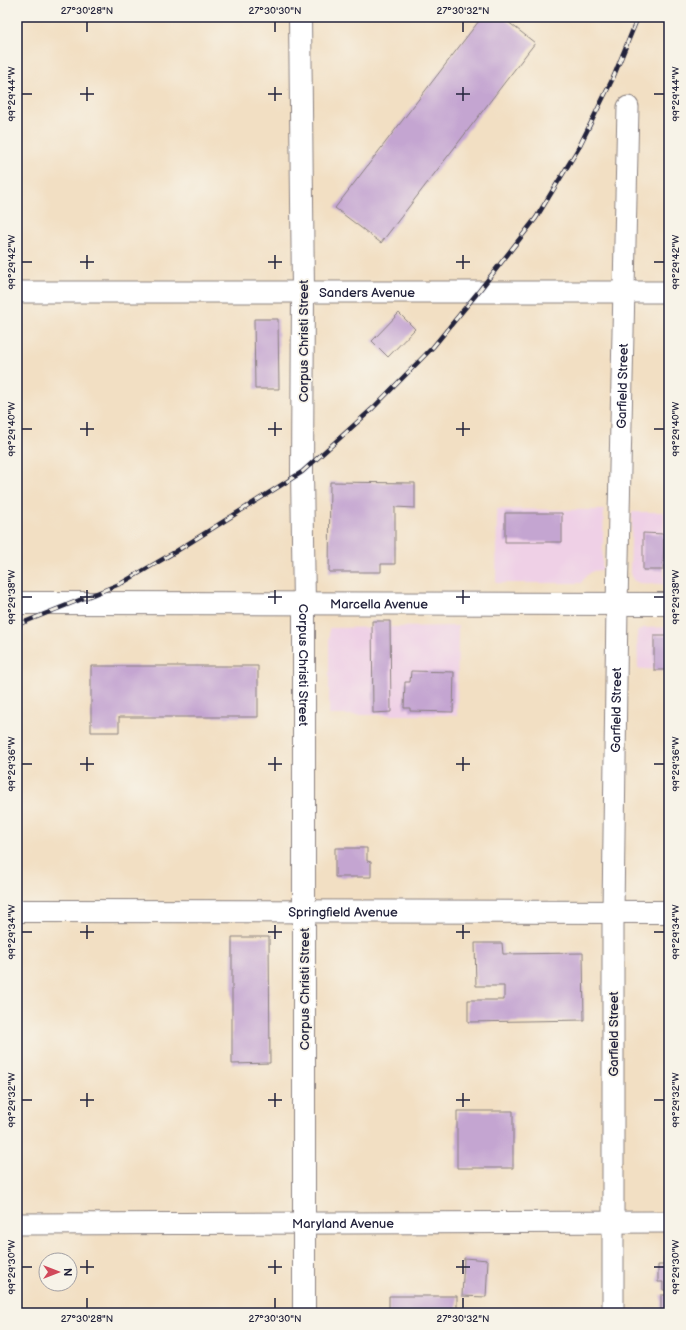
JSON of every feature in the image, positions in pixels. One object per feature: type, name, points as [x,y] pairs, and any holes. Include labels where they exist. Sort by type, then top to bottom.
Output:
[{"type":"main road","name":"Corpus Christi Street","points":[[300,17],[304,604],[304,1313]]},
{"type":"main road","name":"Marcella Avenue","points":[[17,603],[669,604]]},
{"type":"main road","name":"Springfield Avenue","points":[[17,912],[669,912]]},
{"type":"street","name":"Garfield Street","points":[[613,1313],[613,912],[617,604],[628,107]]},
{"type":"street","name":"Sanders Avenue","points":[[17,292],[669,292]]},
{"type":"street","name":"Maryland Avenue","points":[[17,1224],[669,1222]]},
{"type":"shaded area","points":[[497,509],[604,510],[602,570],[593,571],[586,576],[581,583],[496,583]]},
{"type":"shaded area","points":[[632,512],[664,512],[664,584],[639,583],[633,580],[630,573]]},
{"type":"shaded area","points":[[458,626],[457,715],[329,715],[329,628]]},
{"type":"shaded area","points":[[669,627],[669,670],[638,669],[637,632],[642,628]]},
{"type":"building","points":[[482,17],[502,17],[535,43],[381,243],[335,208]]},
{"type":"building","points":[[399,313],[415,329],[388,357],[372,341]]},
{"type":"building","points":[[254,319],[278,319],[279,389],[255,389]]},
{"type":"building","points":[[330,482],[415,483],[415,508],[395,507],[395,564],[381,564],[381,572],[329,572]]},
{"type":"building","points":[[505,513],[562,513],[562,542],[505,542]]},
{"type":"building","points":[[643,533],[664,534],[663,570],[643,570]]},
{"type":"building","points":[[372,621],[390,621],[391,712],[373,713]]},
{"type":"building","points":[[654,636],[669,636],[669,670],[654,670]]},
{"type":"building","points":[[91,666],[258,666],[258,717],[119,717],[119,732],[91,732]]},
{"type":"building","points":[[411,671],[454,672],[453,712],[410,711],[410,708],[404,708],[405,682],[410,682]]},
{"type":"building","points":[[335,848],[367,848],[367,861],[371,862],[371,877],[335,877]]},
{"type":"building","points":[[232,937],[269,937],[270,1063],[232,1064]]},
{"type":"building","points":[[475,943],[502,943],[503,954],[583,953],[584,1020],[468,1022],[468,1000],[504,1000],[504,986],[476,986]]},
{"type":"building","points":[[457,1111],[513,1111],[513,1168],[457,1168]]},
{"type":"building","points":[[664,1256],[669,1256],[669,1290],[663,1290],[663,1282],[658,1282],[658,1265],[664,1265]]},
{"type":"building","points":[[464,1258],[488,1260],[486,1297],[462,1296]]},
{"type":"building","points":[[661,1295],[669,1295],[669,1313],[661,1313]]},
{"type":"building","points":[[389,1296],[457,1296],[457,1313],[389,1313]]},
{"type":"railway","points":[[17,625],[122,583],[175,552],[302,472],[372,409],[433,347],[536,218],[578,149],[613,78],[638,17]]}]
